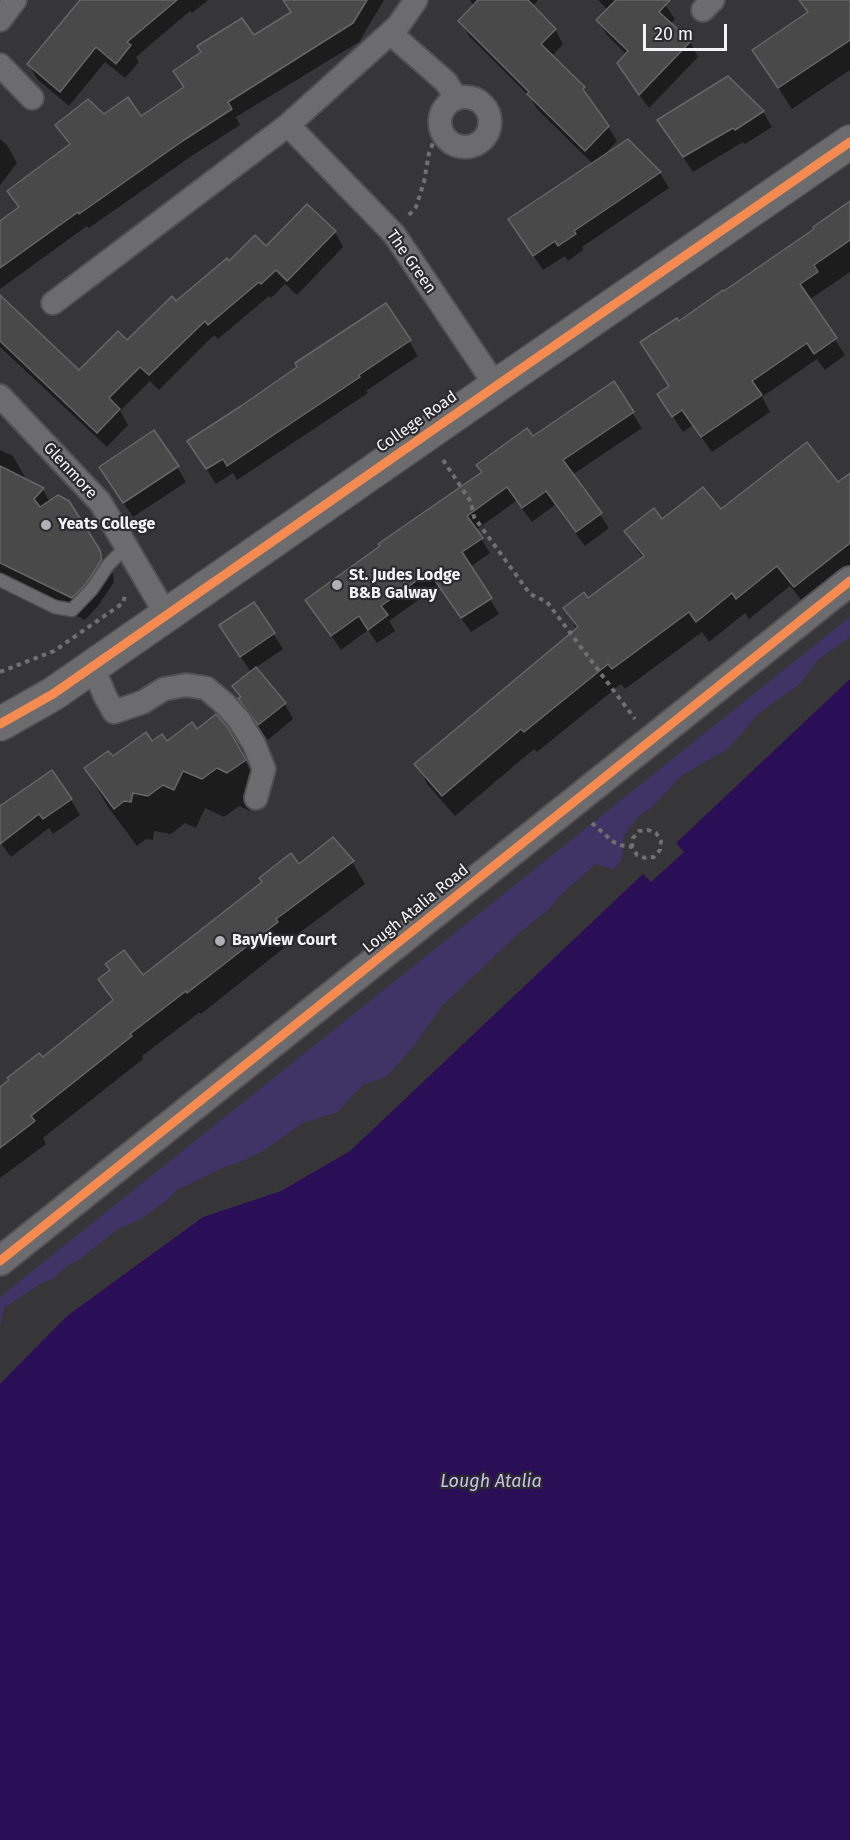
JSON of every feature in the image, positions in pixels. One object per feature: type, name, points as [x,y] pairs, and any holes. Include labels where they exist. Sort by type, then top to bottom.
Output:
[{"type":"main road","name":"College Road","points":[[0,724],[53,694],[93,667],[495,386],[850,142]]},
{"type":"street","points":[[0,20],[15,0]]},
{"type":"street","points":[[53,303],[288,125],[398,26],[416,0]]},
{"type":"street","points":[[390,33],[446,82],[456,98]]},
{"type":"street","points":[[0,65],[32,98]]},
{"type":"street","points":[[456,98],[472,98],[486,107],[490,123],[489,131],[479,143],[463,147],[448,141],[440,126],[443,110],[456,98]]},
{"type":"street","name":"The Green","points":[[288,125],[394,234],[495,386]]},
{"type":"street","name":"Glenmore","points":[[0,396],[100,502],[167,616]]},
{"type":"street","name":"Lough Atalia Road","points":[[0,1261],[850,581]]},
{"type":"street","points":[[93,667],[114,712],[142,702],[164,689],[186,685],[206,688],[239,720],[254,744],[264,769],[256,798]]},
{"type":"lane","points":[[0,580],[55,607],[72,610],[92,589],[108,565],[126,547]]},
{"type":"path","points":[[394,234],[416,207],[424,182],[429,153],[440,126]]},
{"type":"path","points":[[426,434],[471,502],[474,517],[530,594],[547,603],[651,741]]},
{"type":"path","points":[[0,672],[54,651],[123,603],[126,594]]},
{"type":"path","points":[[591,822],[612,841],[619,845],[632,847],[637,855],[645,858],[654,856],[660,850],[661,841],[656,833],[648,830],[639,831],[633,838],[632,847]]},
{"type":"shaded area","points":[[850,617],[850,637],[818,660],[800,684],[758,714],[729,748],[681,776],[651,808],[640,815],[624,835],[622,860],[614,870],[596,864],[565,891],[548,910],[517,935],[443,1005],[415,1045],[387,1076],[363,1085],[338,1112],[303,1123],[263,1151],[177,1190],[165,1202],[139,1220],[118,1229],[54,1278],[40,1284],[4,1308],[0,1326],[0,1297]]},
{"type":"water","name":"Lough Atalia","points":[[850,679],[850,1840],[0,1840],[0,1384],[67,1316],[203,1217],[281,1191],[350,1151],[643,874],[651,882],[684,852],[676,843]]},
{"type":"building","points":[[80,0],[177,0],[127,42],[131,45],[116,64],[96,47],[60,92],[27,64]]},
{"type":"building","points":[[283,0],[367,0],[353,23],[228,102],[232,109],[79,214],[78,212],[0,268],[0,221],[19,207],[7,191],[70,144],[55,125],[88,99],[104,114],[128,97],[141,116],[184,87],[173,71],[201,52],[197,46],[242,18],[254,35],[291,12]]},
{"type":"building","points":[[478,0],[528,0],[556,29],[541,44],[585,87],[583,89],[609,126],[585,151],[458,21]]},
{"type":"building","points":[[616,0],[670,0],[659,12],[691,41],[639,95],[617,63],[628,51],[596,20]]},
{"type":"building","points":[[799,0],[850,0],[850,40],[778,88],[752,50],[808,12]]},
{"type":"building","points":[[728,76],[764,111],[735,130],[733,128],[683,157],[657,120]]},
{"type":"building","points":[[628,139],[661,172],[574,231],[576,234],[558,246],[555,241],[533,256],[508,219]]},
{"type":"building","points":[[850,201],[850,240],[814,265],[818,272],[800,284],[837,338],[814,354],[807,343],[752,381],[762,395],[701,437],[682,410],[672,417],[657,394],[669,386],[640,342],[677,318],[679,321],[724,291],[814,229],[813,227]]},
{"type":"building","points":[[307,204],[336,231],[287,281],[276,270],[208,325],[205,321],[149,375],[140,367],[109,398],[120,409],[97,433],[0,341],[0,295],[79,370],[118,331],[127,340],[172,296],[176,301],[227,258],[229,261],[255,235],[266,246]]},
{"type":"building","points":[[386,303],[411,340],[227,466],[223,459],[206,469],[187,441],[297,367],[295,363]]},
{"type":"building","points":[[614,381],[634,412],[563,460],[602,513],[576,532],[546,491],[522,508],[507,487],[467,516],[483,538],[462,552],[492,598],[461,618],[429,572],[381,606],[388,615],[368,630],[359,616],[331,636],[305,600],[380,546],[378,544],[482,472],[476,465],[527,428],[533,436]]},
{"type":"building","points":[[154,430],[179,466],[123,503],[99,467]]},
{"type":"building","points":[[807,442],[838,482],[850,473],[850,543],[794,587],[777,566],[736,599],[732,593],[696,622],[689,612],[612,669],[608,664],[524,732],[521,729],[442,796],[414,764],[578,627],[563,608],[584,592],[588,598],[644,556],[624,531],[654,508],[662,519],[703,487],[721,509]]},
{"type":"building","points":[[0,466],[44,488],[34,499],[40,507],[58,495],[69,501],[100,550],[102,559],[86,584],[72,598],[0,563]]},
{"type":"building","points":[[254,602],[275,633],[240,657],[219,625]]},
{"type":"building","points":[[256,667],[286,703],[258,725],[232,686]]},
{"type":"building","points":[[216,714],[228,728],[246,760],[227,773],[217,768],[202,779],[183,771],[174,790],[163,785],[148,796],[133,793],[131,802],[124,801],[114,809],[84,768],[108,751],[113,756],[146,732],[152,741],[162,734],[167,741],[192,722],[197,729]]},
{"type":"building","points":[[52,770],[72,799],[43,819],[39,814],[0,844],[0,806]]},
{"type":"building","points":[[333,837],[354,861],[276,919],[278,922],[187,993],[186,991],[130,1034],[132,1036],[31,1116],[35,1121],[0,1148],[0,1087],[9,1080],[7,1078],[39,1053],[43,1057],[113,1000],[98,979],[110,970],[105,964],[124,950],[143,975],[262,882],[259,878],[291,853],[299,864]]},
{"type":"cycle path","points":[[0,724],[53,694],[850,142]]},
{"type":"cycle path","points":[[0,1261],[850,581]]},
{"type":"place","name":"Yeats College","points":[[46,525]]},
{"type":"place","name":"St. Judes Lodge B&B Galway","points":[[337,585]]},
{"type":"place","name":"BayView Court","points":[[220,941]]}]
